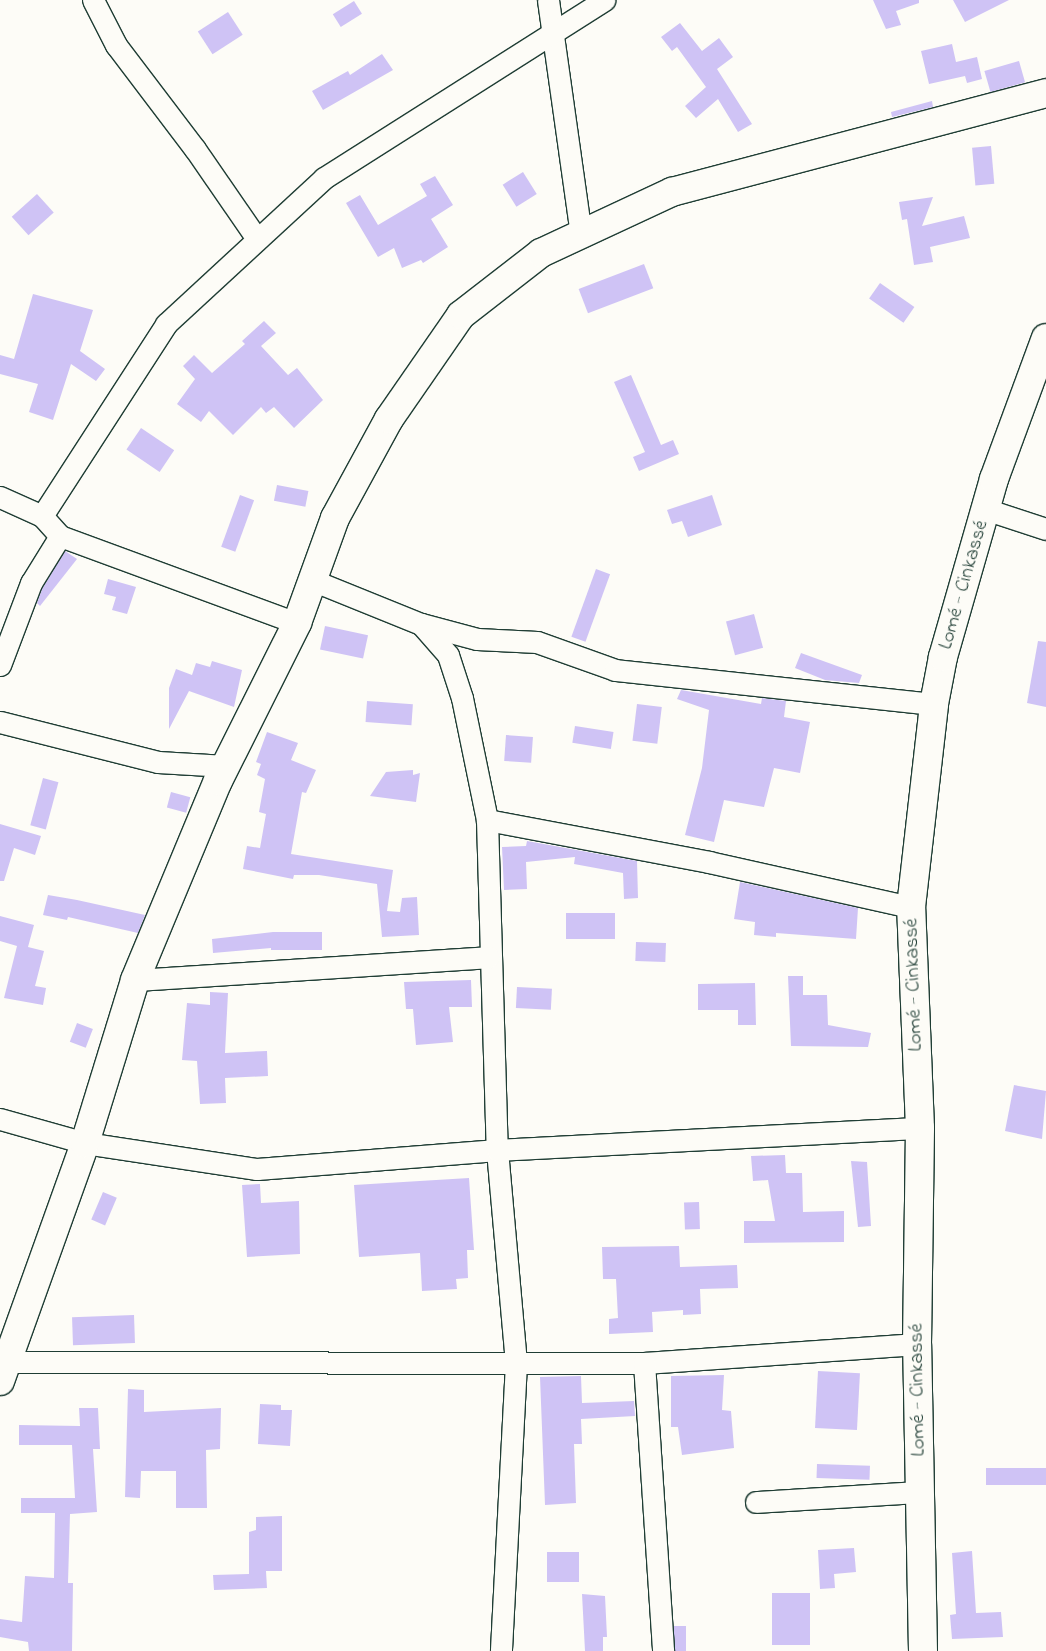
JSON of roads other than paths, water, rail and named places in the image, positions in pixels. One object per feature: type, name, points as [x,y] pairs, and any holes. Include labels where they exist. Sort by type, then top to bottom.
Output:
[{"type":"main road","points":[[3,1372],[85,1143],[135,980],[226,766],[297,623],[335,518],[389,419],[461,315],[541,253],[672,192],[1046,93]]},
{"type":"main road","name":"Lomé - Cinkassé","points":[[923,1651],[917,1344],[920,1128],[911,907],[934,704],[958,598],[985,509],[1046,338]]},
{"type":"street","points":[[93,0],[116,45],[195,149],[257,239]]},
{"type":"street","points":[[548,0],[554,31],[581,234]]},
{"type":"street","points":[[42,516],[166,324],[257,239],[324,178],[604,0]]},
{"type":"street","points":[[0,497],[42,516],[60,536],[297,623]]},
{"type":"street","points":[[985,509],[1046,529]]},
{"type":"street","points":[[0,664],[31,583],[60,536]]},
{"type":"street","points":[[312,580],[421,624],[477,639],[537,642],[615,670],[934,704]]},
{"type":"street","points":[[421,624],[448,655],[462,698],[486,820],[488,957],[497,1150],[516,1362],[501,1651]]},
{"type":"street","points":[[0,722],[158,762],[226,766]]},
{"type":"street","points":[[486,820],[709,862],[911,907]]},
{"type":"street","points":[[135,980],[488,957]]},
{"type":"street","points":[[0,1119],[85,1143],[257,1169],[497,1150],[920,1128]]},
{"type":"street","points":[[3,1372],[516,1362],[644,1363],[917,1344]]},
{"type":"street","points":[[644,1363],[663,1651]]},
{"type":"street","points":[[756,1502],[920,1492]]}]
